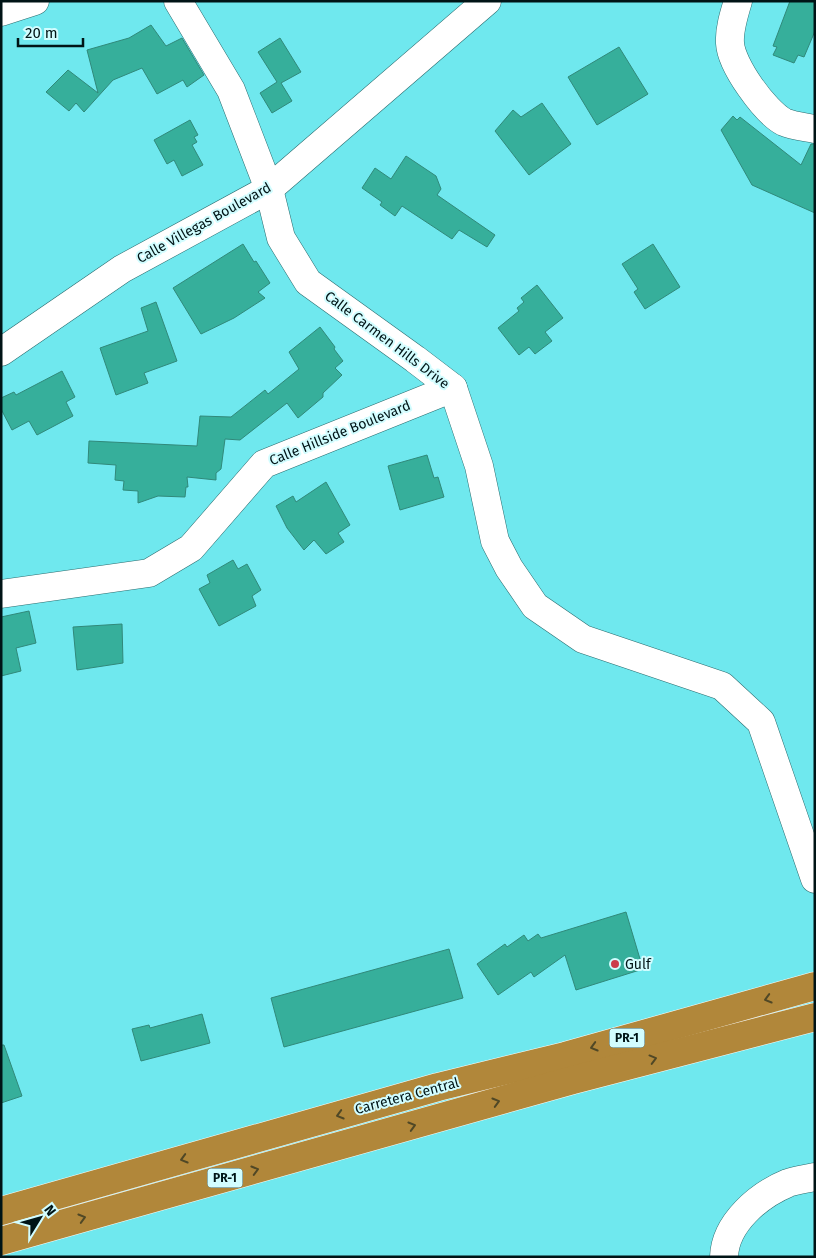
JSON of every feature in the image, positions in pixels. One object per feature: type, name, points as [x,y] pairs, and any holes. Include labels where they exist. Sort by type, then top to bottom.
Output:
[{"type":"highway","name":"Carretera Central","points":[[1,1211],[438,1087],[565,1056],[815,986]]},
{"type":"highway","name":"PR-1","points":[[1,1241],[573,1080],[815,1017]]},
{"type":"street","points":[[1,12],[35,1]]},
{"type":"street","name":"Calle Carmen Hills Drive","points":[[178,1],[231,90],[268,189],[281,238],[308,282],[415,358],[453,388],[478,466],[495,542],[509,568],[535,606],[583,639],[722,686],[761,722],[815,878]]},
{"type":"street","name":"Calle Villegas Boulevard","points":[[1,352],[122,269],[268,189],[487,1]]},
{"type":"street","points":[[738,1],[730,44],[737,63],[756,97],[784,122],[815,130]]},
{"type":"street","name":"Calle Hillside Boulevard","points":[[1,594],[149,573],[191,548],[264,464],[453,388]]},
{"type":"street","points":[[724,1257],[724,1248],[734,1226],[748,1210],[768,1193],[790,1182],[815,1177]]},
{"type":"building","points":[[790,1],[815,1],[815,31],[804,57],[798,55],[794,63],[773,55],[777,47],[773,46]]},
{"type":"building","points":[[151,25],[166,46],[182,38],[204,75],[187,87],[183,80],[157,94],[142,68],[113,80],[84,112],[76,103],[69,111],[46,92],[68,70],[98,93],[87,50],[129,38]]},
{"type":"building","points":[[280,38],[301,72],[281,83],[292,101],[272,113],[260,93],[277,82],[258,52]]},
{"type":"building","points":[[619,47],[648,94],[597,125],[568,77]]},
{"type":"building","points":[[542,103],[571,144],[529,175],[495,131],[513,110],[521,117]]},
{"type":"building","points":[[733,116],[737,120],[740,117],[801,165],[811,144],[815,144],[815,213],[752,185],[721,130]]},
{"type":"building","points":[[190,120],[198,135],[194,137],[197,142],[192,145],[203,165],[182,176],[174,160],[167,164],[154,140]]},
{"type":"building","points":[[406,156],[436,176],[441,189],[437,195],[495,235],[487,247],[459,230],[452,239],[402,206],[395,216],[380,205],[382,202],[362,188],[375,168],[391,179]]},
{"type":"building","points":[[243,244],[270,283],[258,292],[265,298],[234,318],[201,334],[173,288]]},
{"type":"building","points":[[653,244],[680,287],[645,309],[634,292],[638,289],[622,264]]},
{"type":"building","points":[[537,285],[563,318],[545,332],[552,341],[535,354],[529,347],[519,355],[498,328],[519,311],[517,308],[524,302],[521,298]]},
{"type":"building","points":[[156,302],[177,361],[144,373],[148,383],[116,395],[100,348],[148,331],[141,308]]},
{"type":"building","points":[[320,327],[343,361],[335,368],[342,375],[323,393],[323,397],[298,418],[287,403],[240,440],[225,439],[221,469],[216,473],[216,480],[187,477],[188,487],[186,487],[185,497],[158,496],[138,503],[138,491],[123,490],[124,481],[115,480],[116,465],[88,463],[89,441],[197,446],[200,416],[231,417],[265,390],[268,394],[299,369],[289,352]]},
{"type":"building","points":[[62,371],[75,397],[66,402],[73,416],[37,435],[29,421],[12,430],[1,409],[1,398],[14,392],[16,395]]},
{"type":"building","points":[[427,455],[434,478],[438,477],[444,497],[400,510],[388,466]]},
{"type":"building","points":[[326,482],[350,525],[338,533],[344,542],[326,554],[314,540],[304,550],[287,528],[276,506],[293,496],[296,502]]},
{"type":"building","points":[[233,560],[238,569],[247,564],[261,590],[252,596],[256,606],[219,626],[199,589],[210,583],[207,575]]},
{"type":"building","points":[[29,611],[36,643],[16,648],[21,671],[1,676],[1,617]]},
{"type":"building","points":[[122,624],[123,663],[77,670],[73,627]]},
{"type":"building","points":[[626,912],[643,969],[576,990],[565,955],[534,977],[531,972],[498,995],[477,964],[505,944],[507,947],[524,935],[528,941],[538,934],[541,938]]},
{"type":"building","points":[[449,949],[463,998],[284,1047],[271,998]]},
{"type":"building","points":[[202,1014],[210,1043],[141,1061],[132,1029],[149,1025],[150,1028]]},
{"type":"building","points":[[1,1045],[4,1045],[22,1096],[1,1103]]},
{"type":"place","name":"Gulf","points":[[615,964]]}]
